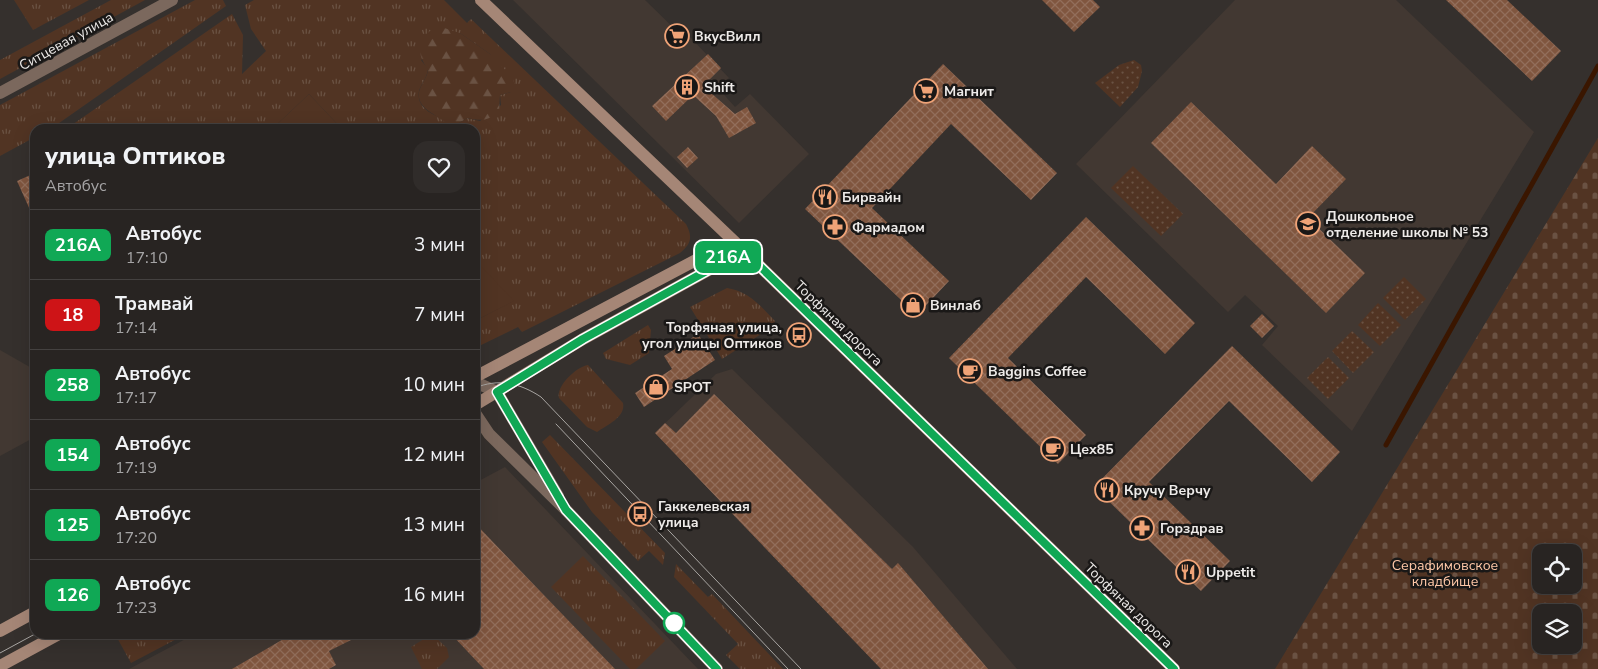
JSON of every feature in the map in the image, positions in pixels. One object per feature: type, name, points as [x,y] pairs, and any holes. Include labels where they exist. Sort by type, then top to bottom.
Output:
[{"type":"main road","name":"Торфяная дорога","points":[[481,0],[738,245],[1174,669]]},
{"type":"main road","points":[[480,373],[715,250],[738,245]]},
{"type":"main road","points":[[480,402],[583,339],[723,262],[738,245]]},
{"type":"main road","points":[[0,631],[30,615]]},
{"type":"main road","points":[[0,666],[50,639]]},
{"type":"street","name":"Ситцевая улица","points":[[0,93],[172,0]]},
{"type":"street","points":[[480,384],[497,392],[566,510]]},
{"type":"street","points":[[480,420],[489,434],[566,510],[717,669]]},
{"type":"shaded area","points":[[513,0],[645,0],[686,40],[690,37],[729,78],[718,88],[735,107],[750,94],[809,154],[739,223]]},
{"type":"shaded area","name":"Дошкольное отделение школы № 53","points":[[1235,0],[1396,0],[1534,132],[1352,431],[1262,345],[1278,326],[1245,295],[1228,312],[1076,164]]},
{"type":"shaded area","points":[[0,350],[30,367],[30,440],[0,456]]},
{"type":"shaded area","points":[[732,369],[913,547],[1017,669],[881,669],[655,433],[716,374]]},
{"type":"shaded area","points":[[505,467],[698,669],[129,669],[186,639],[480,639],[480,480]]},
{"type":"green space","points":[[14,0],[89,0],[33,30]]},
{"type":"green space","points":[[111,0],[145,0],[0,79],[0,60]]},
{"type":"green space","points":[[195,0],[223,0],[226,6],[58,124],[30,124],[30,140],[0,156],[0,105]]},
{"type":"green space","points":[[254,0],[444,0],[467,23],[471,19],[686,224],[690,233],[689,243],[680,253],[522,332],[518,327],[480,346],[480,318],[513,301],[480,267],[480,124],[337,124],[309,94],[277,124],[73,124],[232,14],[243,35],[242,74],[266,51],[251,29],[245,5]],"holes":[[[460,33],[490,54],[511,92],[500,95],[501,105],[480,121],[467,118],[459,123],[439,117],[426,110],[419,99],[419,91],[428,69],[421,60]]]},
{"type":"green space","points":[[438,26],[460,33],[490,54],[513,78],[515,87],[511,92],[500,95],[499,112],[484,120],[467,118],[456,124],[447,124],[425,108],[419,98],[419,92],[428,70],[421,57],[420,45],[431,30]]},
{"type":"green space","points":[[1134,60],[1141,65],[1142,71],[1138,87],[1120,107],[1095,83],[1119,65]]},
{"type":"green space","points":[[309,94],[337,124],[277,124]]},
{"type":"green space","name":"Серафимовское кладбище","points":[[1598,138],[1598,669],[1275,669]]},
{"type":"green space","points":[[1133,166],[1183,214],[1161,236],[1111,188]]},
{"type":"green space","points":[[480,265],[514,301],[480,318]]},
{"type":"green space","points":[[1404,277],[1426,299],[1405,320],[1383,298]]},
{"type":"green space","points":[[727,288],[748,296],[775,321],[774,326],[722,359],[690,307]]},
{"type":"green space","points":[[1378,303],[1401,325],[1380,346],[1358,325]]},
{"type":"green space","points":[[648,325],[651,330],[649,353],[630,365],[606,359],[603,353]]},
{"type":"green space","points":[[1352,331],[1374,352],[1353,373],[1332,351]]},
{"type":"green space","points":[[1328,357],[1349,378],[1328,399],[1307,378]]},
{"type":"green space","points":[[588,365],[623,403],[622,412],[619,416],[597,432],[587,427],[559,398],[561,388],[568,378],[578,369]]},
{"type":"green space","points":[[550,435],[665,553],[663,565],[649,551],[638,561],[592,512],[542,442]]},
{"type":"green space","points":[[583,556],[665,641],[636,669],[630,669],[551,587]]},
{"type":"green space","points":[[676,564],[708,597],[712,594],[783,669],[740,669],[726,655],[738,644],[674,577]]},
{"type":"green space","points":[[118,639],[177,639],[131,663]]},
{"type":"green space","points":[[424,639],[437,639],[447,648],[449,657],[437,669],[422,669],[411,647]]},
{"type":"building","points":[[1042,0],[1093,0],[1100,7],[1074,32]]},
{"type":"building","points":[[1446,0],[1507,0],[1561,51],[1532,81]]},
{"type":"building","points":[[708,54],[721,68],[703,86],[735,114],[747,107],[756,123],[729,138],[716,116],[693,95],[666,121],[652,106]]},
{"type":"building","points":[[943,64],[1057,173],[1031,200],[951,124],[872,208],[949,281],[917,315],[805,209]]},
{"type":"building","points":[[1191,102],[1276,184],[1312,146],[1346,179],[1308,218],[1365,273],[1326,313],[1151,143]]},
{"type":"building","points":[[688,147],[698,158],[687,168],[677,157]]},
{"type":"building","points":[[30,175],[30,210],[17,181]]},
{"type":"building","points":[[1086,217],[1195,323],[1165,354],[1086,277],[1008,358],[1086,435],[1058,464],[949,358]]},
{"type":"building","points":[[1262,314],[1274,326],[1262,338],[1250,326]]},
{"type":"building","points":[[698,334],[715,360],[644,407],[635,393],[672,369],[664,356]]},
{"type":"building","points":[[1232,346],[1340,452],[1312,482],[1229,401],[1149,482],[1230,561],[1201,591],[1094,487]]},
{"type":"building","points":[[714,394],[892,569],[898,563],[988,669],[881,669],[655,433],[665,423],[676,433]]},
{"type":"building","points":[[480,528],[615,669],[484,669],[456,639],[480,639]]},
{"type":"building","points":[[283,639],[353,639],[329,651],[336,665],[329,669],[232,669]]},
{"type":"waterway","points":[[1386,445],[1598,66]]},
{"type":"tram line","points":[[480,386],[492,383],[509,383],[525,388],[541,397],[801,669]]},
{"type":"tram line","points":[[556,424],[788,669]]},
{"type":"tram line","points":[[0,653],[30,637]]},
{"type":"bus line","name":"216А","points":[[717,669],[566,510],[497,392],[583,339],[723,262],[738,245],[1174,669]]},
{"type":"place","name":"ВкусВилл","points":[[677,36]]},
{"type":"place","name":"Shift","points":[[687,87]]},
{"type":"place","name":"Магнит","points":[[926,91]]},
{"type":"place","name":"Бирвайн","points":[[825,197]]},
{"type":"place","name":"Дошкольное отделение школы № 53","points":[[1308,224]]},
{"type":"place","name":"Фармадом","points":[[835,227]]},
{"type":"place","name":"Винлаб","points":[[913,305]]},
{"type":"place","name":"Торфяная улица, угол улицы Оптиков","points":[[799,335]]},
{"type":"place","name":"Baggins Coffee","points":[[970,371]]},
{"type":"place","name":"SPOT","points":[[656,387]]},
{"type":"place","name":"Цех85","points":[[1053,449]]},
{"type":"place","name":"Кручу Верчу","points":[[1107,490]]},
{"type":"place","name":"Гаккелевская улица","points":[[640,514]]},
{"type":"place","name":"Горздрав","points":[[1142,528]]},
{"type":"place","name":"Uppetit","points":[[1188,572]]}]
